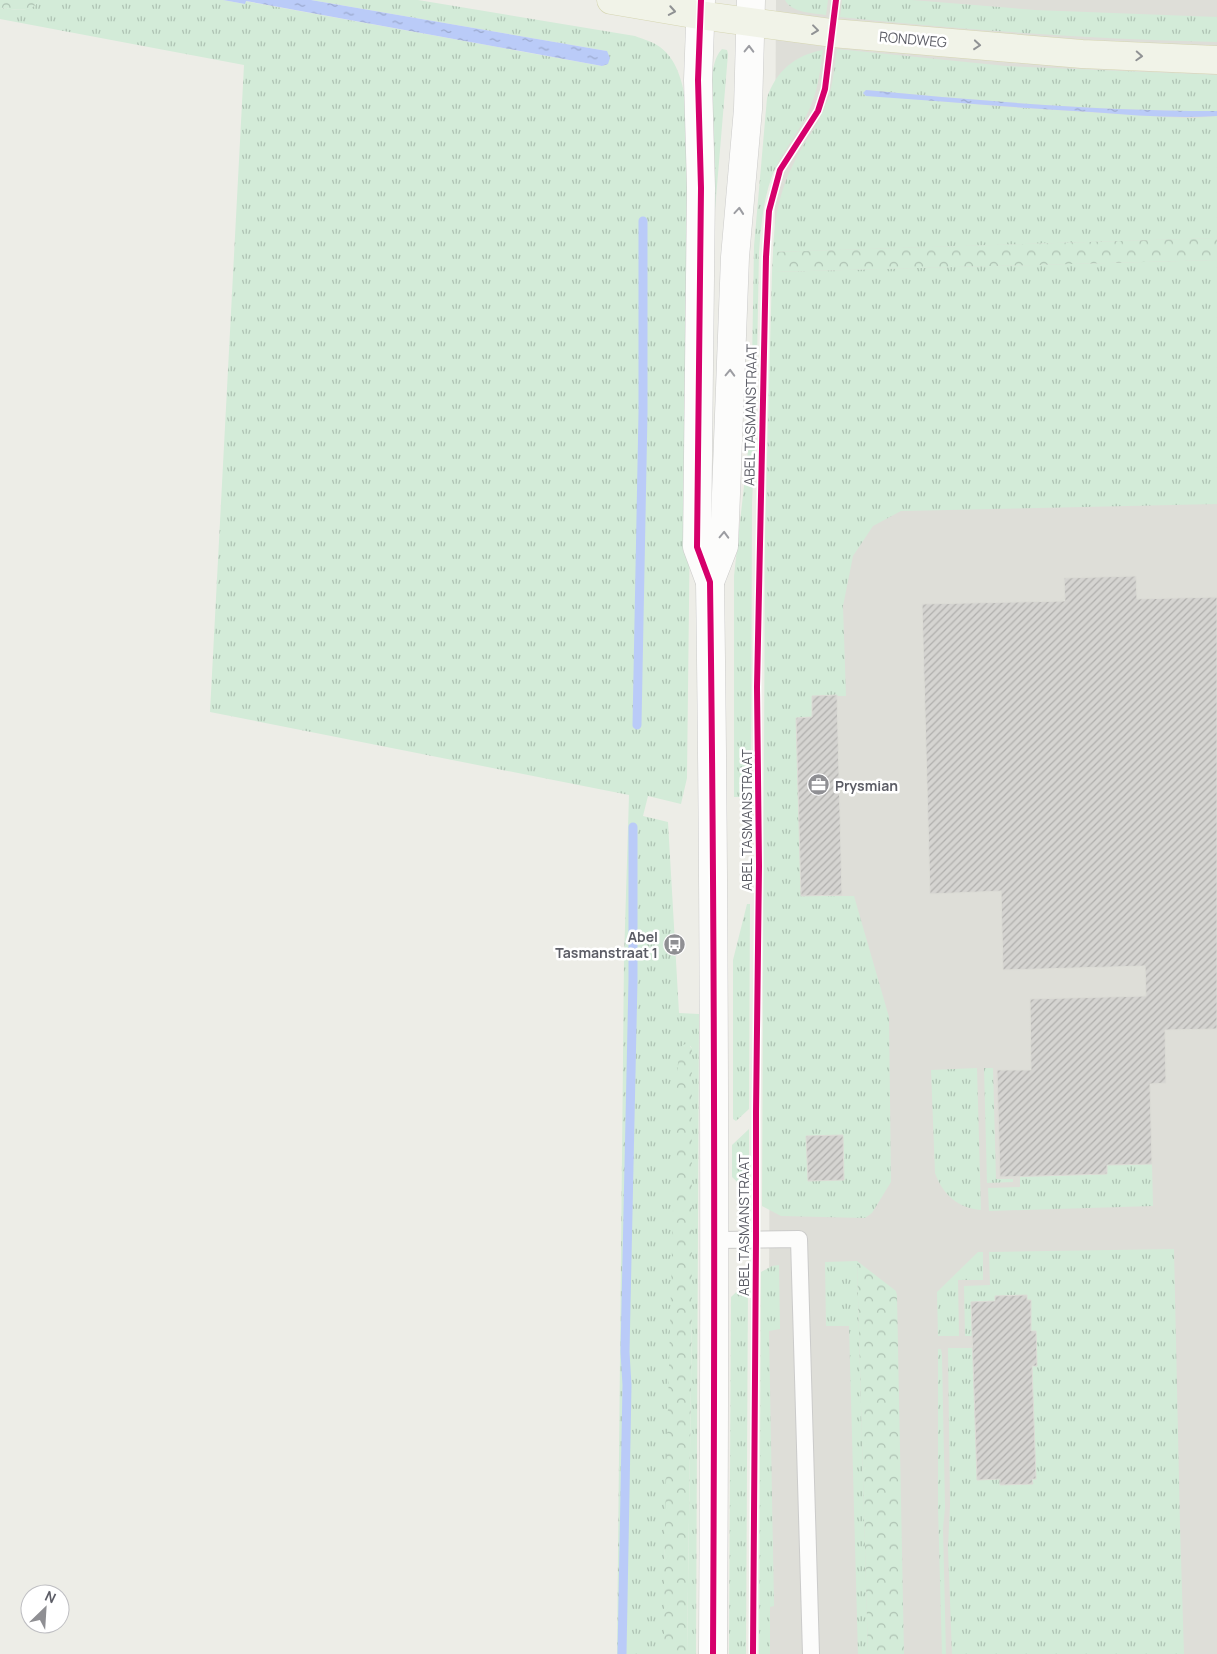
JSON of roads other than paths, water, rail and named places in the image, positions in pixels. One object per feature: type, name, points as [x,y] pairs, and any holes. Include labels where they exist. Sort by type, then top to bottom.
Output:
[{"type":"main road","name":"RONDWEG","points":[[611,0],[751,11],[832,33],[1082,54],[1217,60]]},
{"type":"street","name":"ABEL TASMANSTRAAT","points":[[700,8],[698,80],[701,188],[698,547],[710,582],[714,881],[713,1654]]},
{"type":"street","name":"ABEL TASMANSTRAAT","points":[[710,582],[724,546],[735,257],[748,109],[751,11]]},
{"type":"lane","points":[[715,1240],[799,1239],[811,1654]]},
{"type":"water","points":[[223,0],[311,0],[607,51],[610,58],[608,64],[602,66],[246,1],[245,4]]},
{"type":"water","points":[[866,90],[1085,107],[1217,111],[1217,116],[1154,116],[866,96],[863,93]]},
{"type":"waterway","points":[[637,725],[643,413],[643,221]]},
{"type":"waterway","points":[[622,1654],[627,1385],[625,1352],[633,980],[633,827]]},
{"type":"place","name":"Prysmian","points":[[819,785]]},
{"type":"place","name":"Abel Tasmanstraat 1","points":[[674,944]]}]
